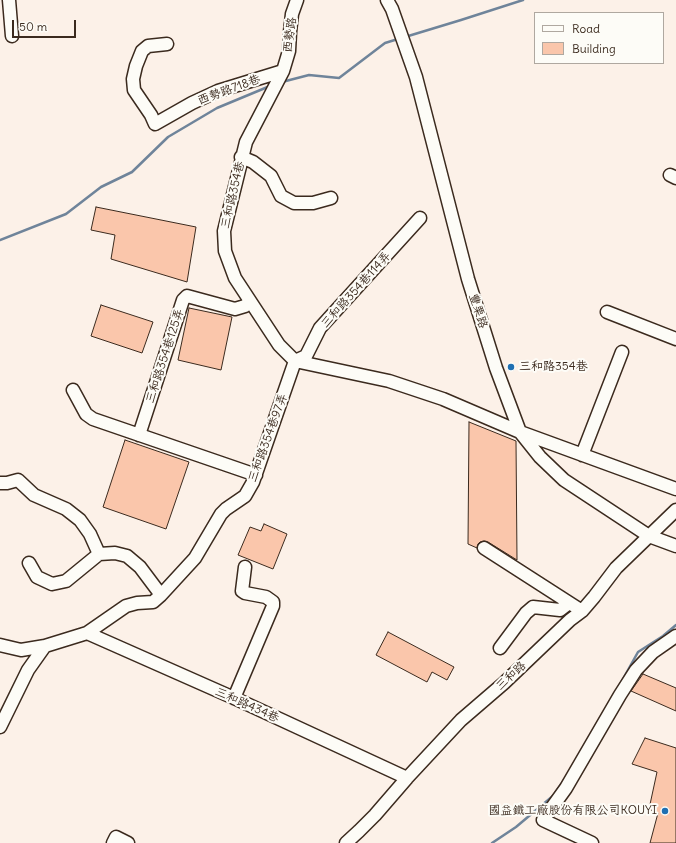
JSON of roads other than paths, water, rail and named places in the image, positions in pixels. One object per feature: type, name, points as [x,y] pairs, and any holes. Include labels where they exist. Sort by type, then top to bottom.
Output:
[{"type":"street","points":[[9,0],[12,36]]},
{"type":"street","name":"西勢路","points":[[283,71],[289,51],[292,14],[297,0]]},
{"type":"street","name":"豐栗路","points":[[387,0],[392,9],[416,77],[468,280],[496,368],[520,432],[540,457],[564,480],[649,536],[676,546]]},
{"type":"street","name":"西勢路718巷","points":[[167,44],[148,46],[142,51],[136,66],[133,80],[134,90],[151,115],[155,124],[192,103],[218,91],[283,71]]},
{"type":"street","name":"三和路354巷","points":[[283,71],[246,142],[241,157],[224,231],[225,251],[235,278],[279,344],[295,361]]},
{"type":"street","points":[[241,157],[253,162],[271,176],[281,196],[294,203],[314,204],[331,198]]},
{"type":"street","name":"三和路354巷114弄","points":[[295,361],[306,356],[320,328],[420,218]]},
{"type":"street","name":"三和路354巷125弄","points":[[140,435],[183,300],[187,296],[235,309],[245,306],[250,301]]},
{"type":"street","points":[[607,312],[676,340]]},
{"type":"street","points":[[582,455],[622,352]]},
{"type":"street","points":[[295,361],[389,381],[443,400],[520,432],[676,489]]},
{"type":"street","name":"三和路354巷97弄","points":[[0,645],[21,650],[46,646],[86,633],[126,606],[137,603],[153,602],[161,595],[195,558],[221,514],[245,496],[256,475],[295,361]]},
{"type":"street","points":[[74,390],[86,414],[93,419],[256,475]]},
{"type":"street","points":[[0,483],[18,480],[34,495],[66,509],[80,520],[90,534],[99,554]]},
{"type":"street","name":"三和路","points":[[346,843],[359,831],[461,720],[504,683],[570,620],[582,611],[594,598],[616,568],[676,510]]},
{"type":"street","points":[[484,548],[582,611]]},
{"type":"street","points":[[29,563],[37,577],[52,584],[66,581],[99,554],[115,553],[127,556],[140,567],[161,595]]},
{"type":"street","points":[[234,698],[274,606],[273,602],[266,597],[245,593],[242,591],[245,567]]},
{"type":"street","points":[[500,648],[526,613],[533,607],[560,610],[569,603]]},
{"type":"street","name":"三和路434巷","points":[[86,633],[234,698],[407,778]]},
{"type":"street","points":[[592,843],[543,820],[566,788],[636,670],[653,652],[676,636]]},
{"type":"street","points":[[0,727],[28,670],[46,646]]},
{"type":"street","points":[[113,843],[116,837],[128,843]]},
{"type":"waterway","points":[[405,37],[523,0]]},
{"type":"waterway","points":[[282,82],[309,75],[339,78],[385,43],[398,39]]},
{"type":"waterway","points":[[0,240],[66,214],[101,187],[132,172],[168,137],[217,108],[270,86]]},
{"type":"waterway","points":[[618,688],[638,652],[663,636],[676,625]]},
{"type":"waterway","points":[[492,843],[516,827],[554,795],[564,780]]},
{"type":"place","name":"三和路354巷","points":[[511,367]]},
{"type":"place","name":"國益鐵工廠股份有限公司KOUYI","points":[[665,811]]}]
